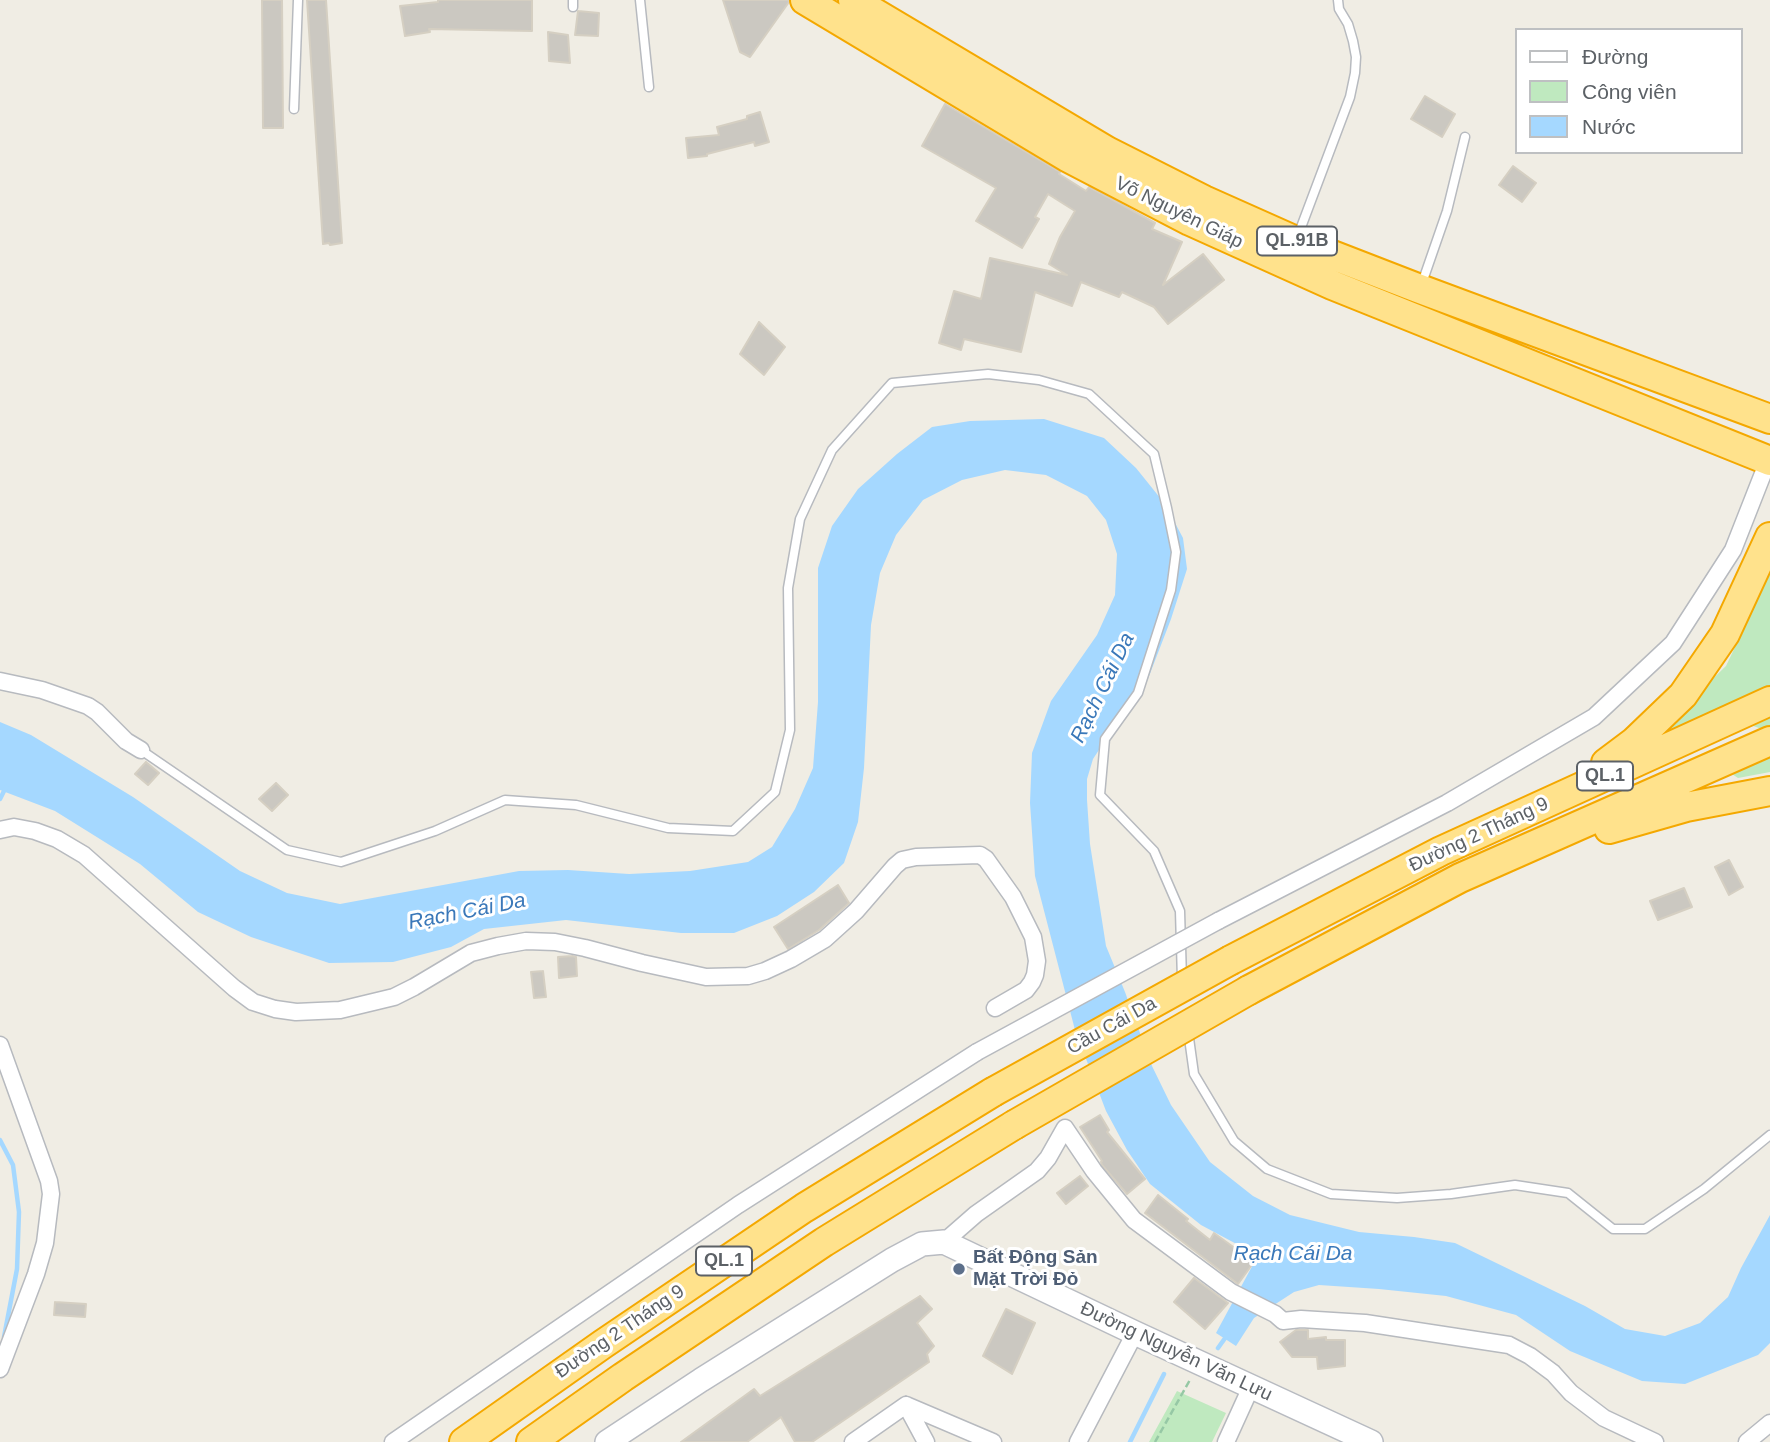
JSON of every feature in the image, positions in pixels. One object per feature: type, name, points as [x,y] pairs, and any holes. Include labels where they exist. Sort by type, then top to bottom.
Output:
[{"type":"highway","name":"Võ Nguyên Giáp","points":[[805,0],[1067,157],[1191,221],[1332,285],[1769,461]]},
{"type":"highway","name":"Võ Nguyên Giáp","points":[[853,0],[1107,151],[1204,200],[1296,241],[1420,289],[1770,419]]},
{"type":"highway","points":[[1441,851],[1586,778],[1634,742],[1683,695],[1725,634],[1770,537]]},
{"type":"highway","name":"Đường 2 Tháng 9","points":[[1231,960],[1441,851],[1770,701]]},
{"type":"highway","name":"Đường 2 Tháng 9","points":[[1249,990],[1460,878],[1770,741]]},
{"type":"highway","points":[[1460,878],[1686,807],[1770,791]]},
{"type":"highway","name":"Cầu Cái Da","points":[[992,1092],[1231,960]]},
{"type":"highway","name":"Cầu Cái Da","points":[[1014,1125],[1249,990]]},
{"type":"highway","name":"Đường 2 Tháng 9","points":[[464,1442],[603,1343],[803,1208],[992,1092]]},
{"type":"highway","name":"Đường 2 Tháng 9","points":[[531,1442],[824,1241],[1014,1125]]},
{"type":"street","points":[[393,1442],[738,1205],[977,1052],[1217,921],[1447,803],[1594,717],[1673,643],[1733,550],[1769,461]]},
{"type":"street","points":[[0,681],[42,690],[88,706],[126,741],[141,750]]},
{"type":"street","points":[[0,830],[14,827],[35,831],[57,839],[84,855],[234,988],[253,1002],[296,1012],[340,1010],[394,997],[414,988],[471,953],[526,941],[555,942],[706,977],[748,976],[791,959],[825,939],[856,911],[902,860],[980,855],[986,859],[1013,897],[1033,937],[1037,961],[1032,982],[1026,989],[995,1008]]},
{"type":"street","points":[[0,1045],[49,1181],[51,1194],[45,1243],[36,1274],[0,1369]]},
{"type":"street","points":[[607,1442],[892,1259],[922,1244],[944,1242],[976,1214],[1037,1171],[1048,1158],[1065,1128],[1129,1216],[1231,1292],[1275,1314],[1283,1321],[1301,1319],[1354,1322],[1509,1345],[1553,1373],[1570,1393],[1604,1418],[1654,1442]]},
{"type":"street","name":"Đường Nguyễn Văn Lưu","points":[[944,1242],[1371,1442]]},
{"type":"street","points":[[1079,1442],[1135,1333]]},
{"type":"street","points":[[1226,1442],[1251,1387]]},
{"type":"street","points":[[853,1442],[906,1405]]},
{"type":"street","points":[[906,1405],[926,1442]]},
{"type":"street","points":[[906,1405],[993,1442]]},
{"type":"street","points":[[1747,1442],[1770,1423]]},
{"type":"lane","points":[[294,109],[298,0]]},
{"type":"lane","points":[[640,0],[649,87]]},
{"type":"lane","points":[[1296,241],[1350,97],[1355,74],[1353,41],[1348,24],[1339,9],[1338,0]]},
{"type":"lane","points":[[1420,289],[1447,211],[1465,137]]},
{"type":"lane","points":[[141,750],[287,850],[341,862],[435,831],[505,800],[576,805],[668,828],[733,831],[775,792],[790,730],[788,588],[800,519],[832,450],[892,383],[988,374],[1039,380],[1089,394],[1121,422],[1154,454],[1164,495],[1176,552],[1171,590],[1138,693],[1105,739],[1100,795],[1154,851],[1180,911],[1184,993]]},
{"type":"lane","points":[[1187,1020],[1194,1073],[1234,1141],[1267,1169],[1331,1194],[1397,1198],[1515,1185],[1568,1193],[1613,1229],[1645,1229],[1704,1189],[1770,1135]]},
{"type":"path","points":[[1155,1442],[1199,1363]]},
{"type":"green space","points":[[1770,574],[1770,732],[1717,713],[1672,732],[1665,725],[1726,666]]},
{"type":"green space","points":[[1770,753],[1770,772],[1738,778],[1729,772]]},
{"type":"green space","points":[[1177,1391],[1226,1413],[1212,1442],[1149,1442]]},
{"type":"water","name":"Rạch Cái Da","points":[[1044,419],[1104,438],[1136,468],[1165,504],[1183,538],[1187,569],[1171,619],[1146,684],[1093,759],[1087,779],[1087,800],[1090,844],[1106,946],[1152,1066],[1171,1105],[1210,1162],[1253,1196],[1290,1215],[1359,1232],[1455,1243],[1585,1306],[1625,1329],[1665,1336],[1700,1323],[1728,1297],[1770,1215],[1770,1343],[1758,1355],[1685,1384],[1642,1381],[1570,1351],[1516,1315],[1446,1296],[1319,1285],[1294,1292],[1254,1318],[1236,1346],[1216,1333],[1256,1259],[1244,1248],[1201,1225],[1150,1184],[1127,1150],[1106,1111],[1075,1030],[1035,876],[1030,803],[1032,753],[1051,701],[1097,635],[1115,595],[1117,554],[1106,520],[1087,496],[1046,475],[1005,470],[962,480],[923,500],[896,535],[880,573],[871,625],[864,768],[858,822],[844,863],[814,892],[777,916],[734,933],[681,933],[566,920],[484,929],[451,947],[393,962],[329,963],[251,937],[198,912],[140,864],[55,811],[0,790],[0,722],[31,735],[133,797],[240,871],[287,893],[340,904],[519,871],[568,870],[629,874],[690,871],[748,862],[772,847],[795,809],[813,768],[818,702],[818,568],[832,526],[858,489],[932,427],[970,421]]},
{"type":"building","points":[[262,0],[282,0],[283,128],[263,128]]},
{"type":"building","points":[[307,0],[326,0],[342,243],[330,245],[323,244]]},
{"type":"building","points":[[438,0],[532,0],[532,31],[429,29],[430,32],[405,36],[400,6]]},
{"type":"building","points":[[723,0],[789,2],[750,57],[740,52]]},
{"type":"building","points":[[578,11],[599,13],[598,36],[575,35]]},
{"type":"building","points":[[548,32],[568,35],[570,63],[549,61]]},
{"type":"building","points":[[1425,96],[1455,114],[1442,137],[1411,119]]},
{"type":"building","points":[[945,104],[1060,172],[1059,174],[1086,191],[1089,187],[1155,223],[1152,229],[1182,242],[1163,285],[1203,254],[1224,280],[1168,324],[1154,307],[1122,292],[1119,297],[1081,282],[1072,306],[1035,292],[1021,352],[964,339],[961,350],[939,343],[954,291],[981,299],[990,258],[1067,275],[1049,264],[1075,211],[1048,194],[1035,217],[1039,219],[1022,248],[976,221],[996,188],[922,146]]},
{"type":"building","points":[[760,112],[769,142],[755,146],[754,142],[707,156],[688,158],[686,138],[719,135],[717,127],[747,119],[747,116]]},
{"type":"building","points":[[1513,166],[1536,183],[1522,202],[1499,185]]},
{"type":"building","points":[[759,322],[785,347],[764,375],[740,354]]},
{"type":"building","points":[[146,762],[159,773],[148,785],[135,774]]},
{"type":"building","points":[[276,783],[288,795],[272,811],[259,799]]},
{"type":"building","points":[[1729,860],[1743,887],[1729,895],[1715,867]]},
{"type":"building","points":[[838,885],[849,903],[819,930],[788,949],[774,927]]},
{"type":"building","points":[[1684,888],[1692,907],[1658,920],[1650,901]]},
{"type":"building","points":[[558,957],[576,957],[577,976],[559,978]]},
{"type":"building","points":[[543,971],[546,997],[534,998],[531,972]]},
{"type":"building","points":[[1100,1115],[1109,1130],[1107,1132],[1145,1179],[1127,1194],[1102,1165],[1080,1127]]},
{"type":"building","points":[[1080,1176],[1088,1186],[1066,1204],[1057,1193]]},
{"type":"building","points":[[1158,1195],[1210,1240],[1214,1233],[1254,1262],[1238,1284],[1145,1213]]},
{"type":"building","points":[[1194,1278],[1228,1303],[1205,1329],[1174,1302]]},
{"type":"building","points":[[920,1296],[932,1309],[917,1323],[934,1346],[927,1354],[929,1362],[812,1442],[795,1442],[781,1417],[747,1442],[681,1442],[754,1389],[760,1396]]},
{"type":"building","points":[[55,1302],[86,1304],[85,1317],[54,1315]]},
{"type":"building","points":[[1006,1309],[1035,1323],[1012,1374],[983,1356]]},
{"type":"building","points":[[1296,1330],[1308,1330],[1308,1339],[1326,1337],[1326,1340],[1345,1340],[1345,1366],[1318,1369],[1317,1357],[1292,1357],[1280,1342]]},
{"type":"waterway","points":[[0,799],[6,787]]},
{"type":"waterway","points":[[0,1140],[13,1165],[19,1212],[17,1269],[4,1337]]},
{"type":"waterway","points":[[1218,1348],[1228,1334]]},
{"type":"waterway","points":[[1130,1442],[1164,1374]]},
{"type":"place","name":"Bất Động Sản Mặt Trời Đỏ","points":[[959,1269]]}]
